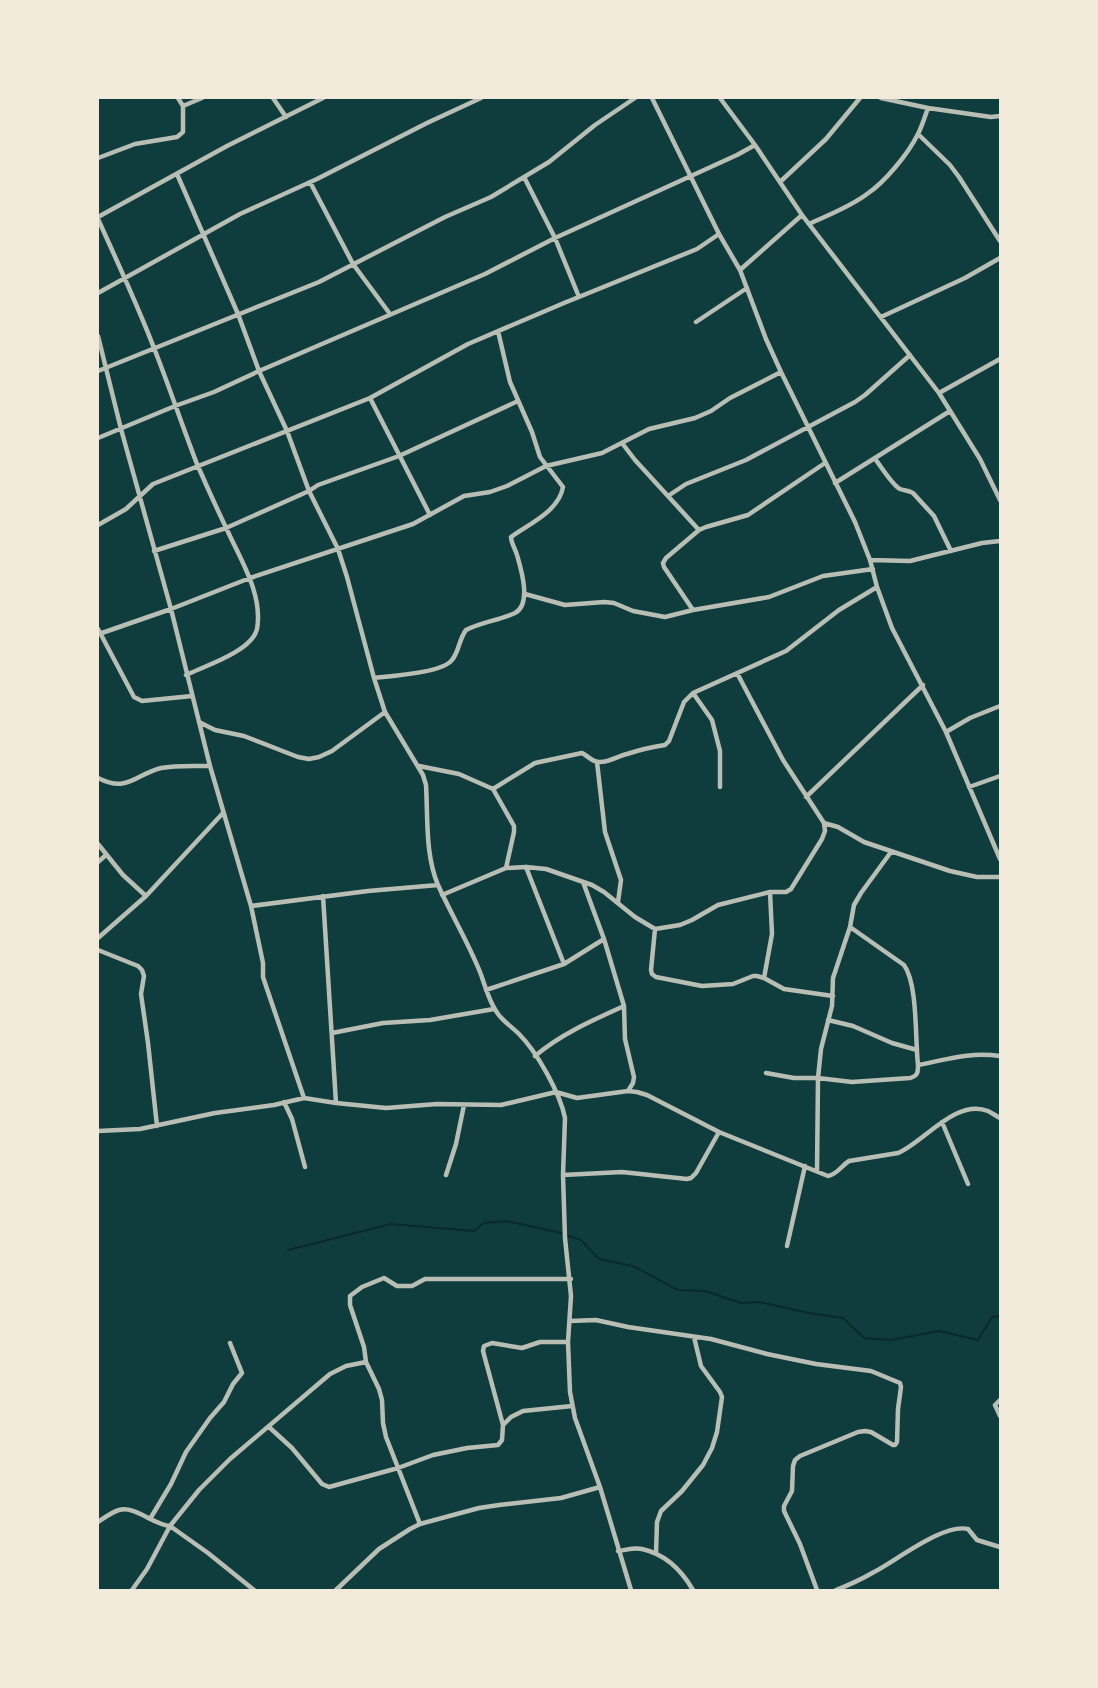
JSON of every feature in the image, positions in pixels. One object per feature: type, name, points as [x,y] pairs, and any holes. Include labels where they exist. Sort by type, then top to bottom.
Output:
[{"type":"street","points":[[98,158],[135,144],[177,137],[183,132],[183,106],[178,98]]},
{"type":"street","points":[[183,106],[202,98]]},
{"type":"street","points":[[273,98],[286,117]]},
{"type":"street","points":[[186,675],[234,653],[250,641],[256,632],[258,618],[256,604],[250,578],[198,466],[154,348],[98,218],[227,146],[323,98]]},
{"type":"street","points":[[98,293],[240,214],[482,98]]},
{"type":"street","points":[[98,371],[319,282],[445,217],[491,197],[559,155],[595,125],[636,98]]},
{"type":"street","points":[[652,98],[719,234],[740,270],[781,372],[855,522],[892,628],[946,732],[1000,859]]},
{"type":"street","points":[[720,98],[802,215],[939,393],[981,459],[1000,500]]},
{"type":"street","points":[[780,182],[825,139],[860,98]]},
{"type":"street","points":[[881,98],[928,108],[991,117],[1000,116]]},
{"type":"street","points":[[809,224],[868,194],[897,165],[918,134],[928,108]]},
{"type":"street","points":[[918,134],[954,171],[1000,241]]},
{"type":"street","points":[[98,438],[214,392],[485,274],[555,238],[755,145]]},
{"type":"street","points":[[177,174],[238,314],[259,371],[287,431],[309,491],[338,549],[385,712],[396,733],[419,766],[426,786],[432,872],[480,972],[494,1009],[519,1034],[535,1056],[552,1083],[565,1118],[563,1175],[565,1238],[571,1280],[568,1342],[570,1392],[572,1406],[600,1487],[631,1590]]},
{"type":"street","points":[[524,177],[555,238],[579,297]]},
{"type":"street","points":[[310,182],[353,264],[390,314]]},
{"type":"street","points":[[740,270],[802,215]]},
{"type":"street","points":[[993,228],[1000,224]]},
{"type":"street","points":[[98,525],[126,509],[153,484],[370,398],[468,344],[697,249],[719,234]]},
{"type":"street","points":[[880,317],[965,278],[1000,258]]},
{"type":"street","points":[[696,322],[747,288]]},
{"type":"street","points":[[374,678],[446,666],[454,658],[466,630],[516,613],[523,606],[525,594],[511,537],[555,504],[563,487],[540,457],[532,432],[510,382],[498,331]]},
{"type":"street","points":[[98,336],[139,497],[171,609],[210,766],[250,906],[266,986],[304,1098]]},
{"type":"street","points":[[668,496],[686,484],[746,459],[865,395],[909,355]]},
{"type":"street","points":[[939,393],[1000,359]]},
{"type":"street","points":[[192,696],[138,700],[134,697],[98,632],[171,609],[250,578],[413,524],[464,496],[490,492],[507,486],[546,466],[592,457],[649,429],[694,418],[711,411],[730,398],[781,372]]},
{"type":"street","points":[[370,398],[430,515]]},
{"type":"street","points":[[154,551],[226,528],[309,491],[318,484],[399,456],[518,401]]},
{"type":"street","points":[[835,483],[950,411]]},
{"type":"street","points":[[622,443],[699,531]]},
{"type":"street","points":[[875,459],[895,485],[902,490],[910,490],[914,493],[934,516],[951,551]]},
{"type":"street","points":[[693,610],[664,567],[663,563],[666,558],[699,531],[748,515],[825,463]]},
{"type":"street","points":[[870,560],[910,561],[982,543],[1000,541]]},
{"type":"street","points":[[525,594],[565,605],[614,603],[633,611],[665,617],[769,597],[814,578],[873,569]]},
{"type":"street","points":[[493,789],[535,763],[582,753],[597,762],[665,745],[669,741],[684,702],[693,693],[786,651],[839,610],[877,587]]},
{"type":"street","points":[[442,895],[506,868],[526,867],[555,871],[604,892],[635,917],[655,929],[680,925],[718,905],[770,892],[786,892],[791,889],[822,840],[825,831],[824,823],[777,750],[736,673]]},
{"type":"street","points":[[806,797],[923,685]]},
{"type":"street","points":[[693,693],[712,720],[720,751],[720,787]]},
{"type":"street","points":[[946,732],[1000,705]]},
{"type":"street","points":[[199,722],[223,732],[244,736],[309,759],[332,751],[385,712]]},
{"type":"street","points":[[597,762],[605,832],[621,880],[618,902]]},
{"type":"street","points":[[98,778],[111,784],[121,784],[160,769],[210,766]]},
{"type":"street","points":[[419,766],[459,774],[493,789],[514,826],[506,868]]},
{"type":"street","points":[[969,787],[1000,776]]},
{"type":"street","points":[[98,938],[146,896],[223,813]]},
{"type":"street","points":[[824,823],[838,827],[864,842],[891,852],[963,874],[977,877],[1000,877]]},
{"type":"street","points":[[98,844],[123,875],[146,896]]},
{"type":"street","points":[[817,1170],[818,1078],[821,1049],[833,996],[833,978],[850,927],[851,912],[861,893],[891,852]]},
{"type":"street","points":[[98,862],[106,855]]},
{"type":"street","points":[[526,867],[564,964]]},
{"type":"street","points":[[583,882],[604,939],[624,1006],[626,1039],[634,1077],[628,1091]]},
{"type":"street","points":[[250,906],[323,896],[438,885]]},
{"type":"street","points":[[764,978],[772,934],[770,892]]},
{"type":"street","points":[[323,896],[336,1103]]},
{"type":"street","points":[[766,1073],[794,1078],[852,1082],[910,1078],[915,1077],[918,1073],[915,1008],[909,971],[904,965],[850,927]]},
{"type":"street","points":[[655,929],[651,970],[656,977],[702,986],[733,984],[753,976],[764,978],[784,989],[833,996]]},
{"type":"street","points":[[486,990],[564,964],[604,939]]},
{"type":"street","points":[[98,950],[138,966],[144,976],[141,994],[156,1126]]},
{"type":"street","points":[[535,1056],[550,1044],[624,1006]]},
{"type":"street","points":[[332,1033],[383,1023],[430,1020],[494,1009]]},
{"type":"street","points":[[828,1020],[853,1026],[892,1043],[917,1050]]},
{"type":"street","points":[[918,1065],[970,1054],[1000,1056]]},
{"type":"street","points":[[98,1131],[156,1126],[215,1113],[304,1098],[387,1108],[507,1104],[556,1092],[577,1098],[628,1091],[647,1095],[719,1132],[828,1176],[834,1174],[849,1161],[905,1150],[942,1122],[970,1109],[988,1111],[1000,1118]]},
{"type":"street","points":[[284,1102],[292,1119],[305,1167]]},
{"type":"street","points":[[447,1175],[464,1104]]},
{"type":"street","points":[[942,1122],[968,1184]]},
{"type":"street","points":[[563,1175],[622,1172],[691,1178],[719,1132]]},
{"type":"street","points":[[787,1246],[806,1166]]},
{"type":"street","points":[[420,1524],[386,1437],[382,1400],[366,1362],[364,1347],[350,1305],[350,1296],[362,1287],[384,1278],[397,1286],[412,1286],[426,1279],[571,1280]]},
{"type":"street","points":[[570,1321],[596,1320],[711,1339],[816,1364],[880,1373],[900,1383],[902,1387],[895,1445],[871,1432],[858,1432],[795,1460],[792,1491],[784,1506],[784,1511],[800,1544],[817,1590]]},
{"type":"street","points":[[656,1554],[657,1522],[661,1511],[682,1491],[703,1465],[717,1432],[722,1397],[700,1366],[694,1337]]},
{"type":"street","points":[[269,1427],[292,1448],[325,1487],[398,1468],[434,1455],[467,1448],[498,1445],[502,1440],[503,1425],[483,1351],[484,1346],[492,1343],[522,1348],[540,1342],[568,1342]]},
{"type":"street","points":[[150,1519],[171,1484],[186,1452],[224,1402],[233,1383],[242,1373],[230,1343]]},
{"type":"street","points":[[132,1590],[183,1507],[222,1466],[330,1374],[346,1366],[366,1362]]},
{"type":"street","points":[[1000,1400],[995,1405],[1000,1416]]},
{"type":"street","points":[[503,1425],[511,1417],[523,1411],[572,1406]]},
{"type":"street","points":[[336,1590],[379,1549],[420,1524],[479,1508],[561,1498],[600,1487]]},
{"type":"street","points":[[98,1522],[119,1510],[132,1511],[162,1525],[170,1526],[254,1590]]},
{"type":"street","points":[[836,1590],[876,1571],[924,1542],[959,1528],[968,1529],[977,1540],[1000,1547]]},
{"type":"street","points":[[618,1551],[642,1549],[664,1558],[680,1571],[693,1590]]},
{"type":"street","points":[[849,1584],[851,1590]]},
{"type":"waterway","points":[[288,1250],[391,1224],[474,1231],[484,1223],[507,1221],[581,1240],[599,1259],[633,1266],[678,1290],[705,1291],[741,1303],[760,1302],[843,1318],[864,1338],[891,1340],[939,1331],[978,1340],[992,1317],[1000,1316]]}]
